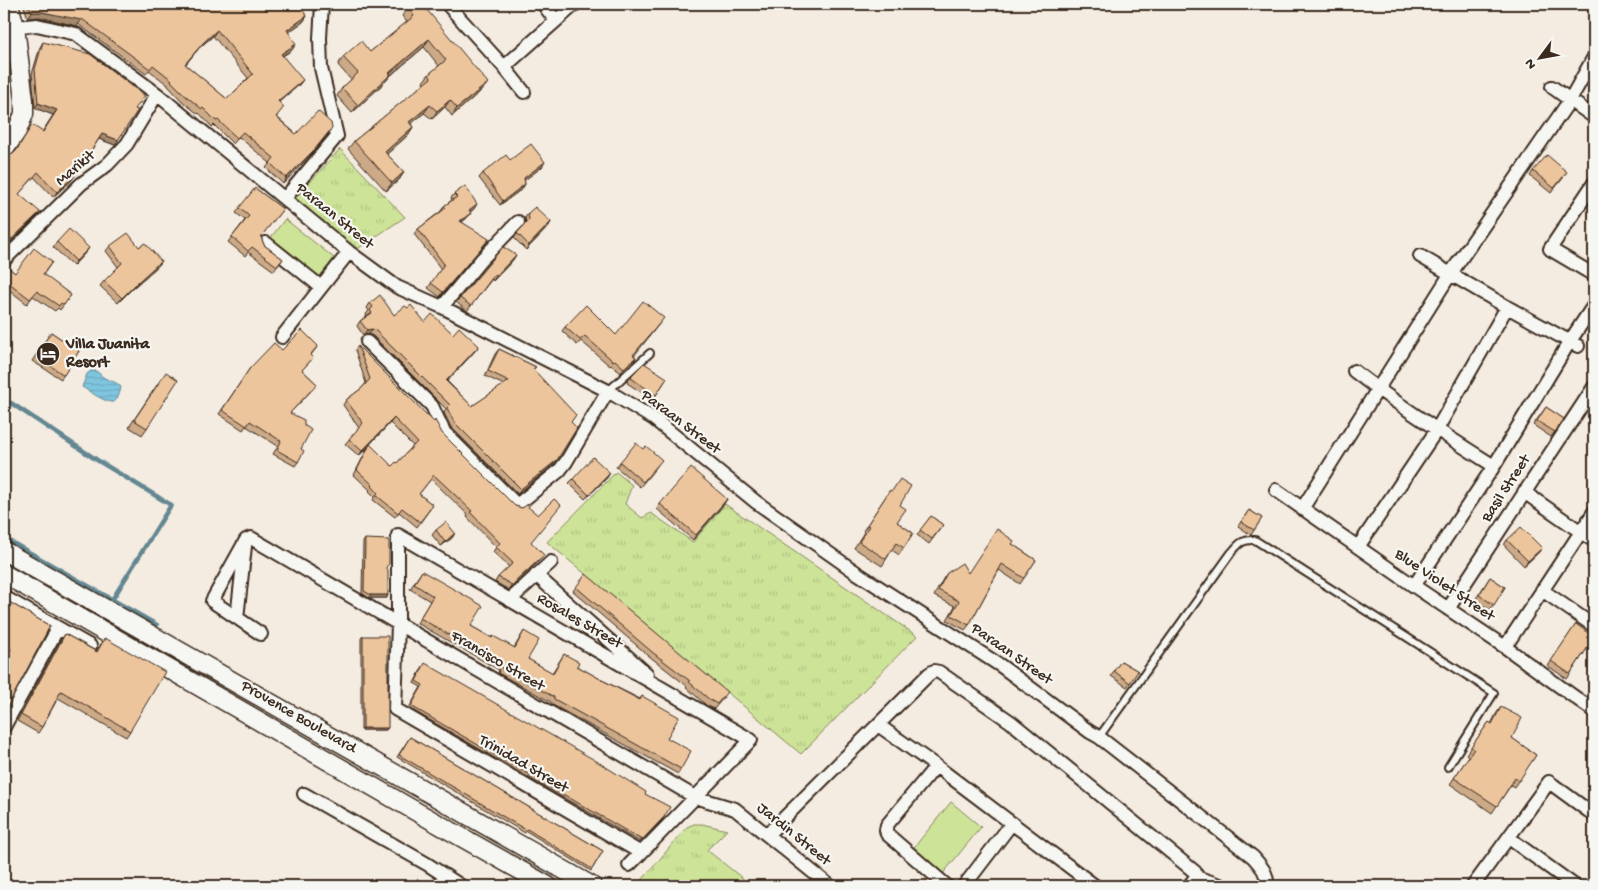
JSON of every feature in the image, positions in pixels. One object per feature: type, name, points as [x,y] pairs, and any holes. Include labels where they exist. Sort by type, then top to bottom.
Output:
[{"type":"street","points":[[4,150],[17,131],[24,114],[15,27],[8,4]]},
{"type":"street","points":[[285,198],[337,136],[321,68],[322,4]]},
{"type":"street","points":[[447,4],[524,92]]},
{"type":"street","points":[[543,4],[556,21]]},
{"type":"street","points":[[504,68],[575,4]]},
{"type":"street","name":"Paraan Street","points":[[15,27],[37,25],[76,34],[157,94],[349,252],[397,286],[608,392],[654,419],[756,502],[857,573],[1001,666],[1099,737],[1253,857],[1264,869],[1267,877],[1267,886]]},
{"type":"street","points":[[1302,509],[1451,273],[1570,100],[1594,57]]},
{"type":"street","points":[[1552,87],[1594,116]]},
{"type":"street","name":"Marikit","points":[[4,260],[81,184],[107,165],[127,144],[157,94]]},
{"type":"street","points":[[1594,183],[1550,249],[1594,275]]},
{"type":"street","points":[[442,307],[481,260],[518,222]]},
{"type":"street","points":[[266,243],[321,288]]},
{"type":"street","points":[[282,337],[349,252]]},
{"type":"street","points":[[1420,256],[1574,344]]},
{"type":"street","points":[[1414,586],[1574,344],[1594,305]]},
{"type":"street","points":[[1358,547],[1436,431],[1507,307]]},
{"type":"street","points":[[367,342],[432,406],[444,432],[517,505],[563,467],[608,392]]},
{"type":"street","points":[[1354,371],[1436,431],[1494,466]]},
{"type":"street","name":"Basil Street","points":[[1448,609],[1594,387]]},
{"type":"street","name":"Blue Violet Street","points":[[1276,490],[1505,647],[1594,711]]},
{"type":"street","points":[[1524,492],[1594,541]]},
{"type":"street","points":[[1505,647],[1594,512]]},
{"type":"street","name":"Rosales Street","points":[[398,624],[400,530],[510,600],[668,692],[755,736],[696,797]]},
{"type":"street","name":"Francisco Street","points":[[246,540],[251,538],[696,797],[734,809]]},
{"type":"street","points":[[246,540],[212,601],[261,634]]},
{"type":"street","points":[[237,618],[246,540]]},
{"type":"street","name":"Provence Boulevard","points":[[4,550],[592,886]]},
{"type":"street","points":[[510,600],[551,562]]},
{"type":"street","name":"Provence Boulevard","points":[[4,574],[548,886]]},
{"type":"street","points":[[536,575],[668,692]]},
{"type":"street","points":[[1542,590],[1594,626]]},
{"type":"street","points":[[4,597],[90,646]]},
{"type":"street","name":"Trinidad Street","points":[[398,624],[395,709],[641,853]]},
{"type":"street","points":[[4,727],[58,628]]},
{"type":"street","points":[[767,835],[934,671],[939,672],[1011,722],[1194,872],[1193,882],[1220,885]]},
{"type":"street","points":[[878,725],[936,766],[1095,886]]},
{"type":"street","points":[[936,766],[887,825],[886,830],[887,834],[947,886]]},
{"type":"street","points":[[1473,886],[1549,782],[1594,815]]},
{"type":"street","points":[[304,794],[427,864],[461,886]]},
{"type":"street","points":[[629,865],[696,797]]},
{"type":"street","name":"Jardin Street","points":[[734,809],[830,886]]},
{"type":"street","points":[[964,886],[1012,823]]},
{"type":"street","points":[[1509,838],[1575,886]]},
{"type":"lane","points":[[608,392],[650,353]]},
{"type":"lane","points":[[1099,737],[1231,553],[1241,542],[1247,539],[1255,540],[1494,693],[1448,767]]},
{"type":"green space","points":[[340,149],[405,217],[350,254],[291,203]]},
{"type":"green space","points":[[285,219],[334,258],[318,279],[269,240]]},
{"type":"green space","points":[[616,472],[632,485],[625,504],[642,518],[651,513],[693,542],[725,504],[917,636],[801,754],[547,542]]},
{"type":"green space","points":[[951,802],[981,827],[941,876],[911,851]]},
{"type":"green space","points":[[694,824],[727,830],[707,850],[752,886],[637,886],[687,827]]},
{"type":"water","points":[[92,370],[121,387],[115,401],[107,401],[82,387],[87,374]]},
{"type":"building","points":[[28,4],[298,4],[307,16],[287,30],[296,44],[281,54],[303,80],[278,101],[284,107],[276,117],[296,134],[318,111],[331,123],[332,128],[315,149],[286,178],[270,163],[274,158],[243,132],[237,138],[218,120],[216,121],[203,108],[186,96],[172,80],[153,65],[150,69],[82,19],[32,12]],"holes":[[[217,30],[253,74],[227,99],[185,64]]]},
{"type":"building","points":[[414,4],[422,4],[488,83],[457,108],[450,100],[437,111],[430,105],[409,122],[413,127],[385,152],[404,172],[392,183],[354,141],[431,78],[429,74],[446,60],[429,39],[389,73],[391,74],[358,105],[342,88],[358,73],[343,57],[361,41],[370,52],[414,16],[408,8]]},
{"type":"building","points":[[43,42],[90,54],[145,96],[135,109],[138,110],[118,140],[102,134],[75,175],[57,192],[38,172],[19,194],[40,212],[12,239],[4,233],[4,159],[16,151],[32,125],[43,132],[57,110],[38,103],[35,69]]},
{"type":"building","points":[[531,144],[545,162],[524,178],[525,184],[503,201],[483,173],[506,155],[510,160]]},
{"type":"building","points":[[1547,155],[1567,172],[1554,188],[1533,171]]},
{"type":"building","points":[[465,186],[477,204],[469,210],[471,213],[460,221],[489,239],[443,292],[431,283],[444,264],[418,229],[446,208],[444,206],[457,197],[454,194]]},
{"type":"building","points":[[255,188],[283,209],[261,237],[264,245],[283,259],[277,266],[252,247],[248,251],[232,237],[249,216],[239,208]]},
{"type":"building","points":[[535,207],[551,222],[529,245],[517,233],[529,220],[528,213]]},
{"type":"building","points":[[69,229],[89,248],[76,261],[57,242]]},
{"type":"building","points":[[128,233],[139,247],[145,243],[161,261],[122,298],[104,281],[122,263],[110,246]]},
{"type":"building","points":[[503,247],[516,255],[496,276],[495,274],[471,306],[460,298]]},
{"type":"building","points":[[34,248],[52,262],[43,274],[71,295],[64,305],[61,303],[59,306],[37,291],[30,299],[4,279],[4,264],[15,273]]},
{"type":"building","points":[[380,295],[394,315],[405,306],[408,308],[411,305],[425,322],[432,314],[453,334],[459,327],[479,346],[446,381],[472,406],[509,381],[488,371],[499,349],[536,367],[533,369],[576,415],[571,422],[577,428],[557,460],[521,489],[454,422],[447,408],[450,405],[376,331],[372,329],[367,330],[360,321],[372,313],[370,310],[373,307],[370,303]]},
{"type":"building","points":[[643,301],[664,318],[633,355],[636,357],[624,368],[615,360],[613,361],[585,336],[580,340],[565,327],[586,305],[616,335]]},
{"type":"building","points":[[302,330],[318,346],[310,355],[313,358],[302,370],[317,384],[290,413],[304,420],[304,425],[311,430],[301,449],[304,451],[298,462],[277,450],[281,441],[250,421],[247,426],[222,410],[250,368],[274,343],[282,350]]},
{"type":"building","points":[[51,332],[79,351],[64,375],[36,356]]},
{"type":"building","points":[[358,346],[434,422],[435,420],[442,433],[515,506],[522,508],[533,501],[528,507],[538,515],[554,499],[561,505],[531,542],[544,555],[512,585],[498,577],[513,563],[496,547],[500,543],[470,512],[472,511],[434,475],[419,494],[433,505],[420,522],[402,508],[398,513],[376,495],[378,493],[373,485],[357,470],[370,444],[392,466],[417,442],[394,418],[362,451],[349,439],[363,423],[346,400],[362,388],[370,379]]},
{"type":"building","points":[[644,363],[667,378],[656,395],[631,378]]},
{"type":"building","points":[[166,372],[178,380],[147,428],[134,420]]},
{"type":"building","points":[[1546,407],[1564,419],[1555,432],[1537,421]]},
{"type":"building","points":[[636,443],[643,449],[646,446],[662,460],[643,482],[620,462]]},
{"type":"building","points":[[593,457],[610,473],[589,495],[573,479]]},
{"type":"building","points":[[691,468],[727,499],[696,535],[660,504]]},
{"type":"building","points":[[900,479],[911,486],[900,505],[906,509],[897,522],[913,533],[904,548],[896,543],[886,559],[859,542],[869,526],[867,525],[890,490],[892,491]]},
{"type":"building","points":[[1249,510],[1262,518],[1254,530],[1241,522]]},
{"type":"building","points":[[931,516],[943,525],[932,539],[920,530]]},
{"type":"building","points":[[446,522],[455,533],[445,542],[436,530]]},
{"type":"building","points":[[1521,527],[1542,548],[1528,561],[1507,540]]},
{"type":"building","points":[[997,529],[1014,541],[1012,544],[1036,560],[1024,578],[1002,564],[969,625],[951,615],[959,601],[938,590],[947,573],[962,563],[968,573]]},
{"type":"building","points":[[365,539],[389,540],[389,564],[386,567],[388,570],[388,595],[371,595],[364,591]]},
{"type":"building","points":[[422,571],[483,606],[471,626],[515,648],[524,631],[539,640],[528,659],[553,673],[564,654],[579,662],[577,666],[602,680],[640,700],[642,696],[679,717],[667,738],[691,751],[681,769],[554,699],[554,697],[501,668],[503,666],[420,618],[433,596],[414,584]]},
{"type":"building","points":[[586,574],[727,692],[717,704],[576,587]]},
{"type":"building","points":[[1490,577],[1505,587],[1494,605],[1479,595]]},
{"type":"building","points":[[4,599],[50,626],[4,713],[4,662],[11,649],[4,644]]},
{"type":"building","points":[[1576,624],[1594,638],[1570,674],[1551,661]]},
{"type":"building","points":[[65,634],[97,652],[105,638],[165,672],[130,731],[61,691],[42,727],[21,715]]},
{"type":"building","points":[[363,636],[388,636],[388,728],[363,728]]},
{"type":"building","points":[[1121,661],[1138,671],[1130,683],[1114,671]]},
{"type":"building","points":[[425,663],[598,762],[646,792],[645,794],[670,807],[664,817],[642,840],[411,706],[423,685],[416,681]]},
{"type":"building","points":[[1501,707],[1522,718],[1512,738],[1536,755],[1519,781],[1515,778],[1497,806],[1454,778],[1474,749],[1471,747],[1489,722],[1492,724]]},
{"type":"building","points":[[410,737],[603,851],[592,869],[399,755]]},
{"type":"waterway","points":[[11,403],[97,460],[171,505],[112,600]]},
{"type":"waterway","points":[[4,538],[157,625]]},
{"type":"place","name":"Villa Juanita Resort","points":[[48,354]]}]
